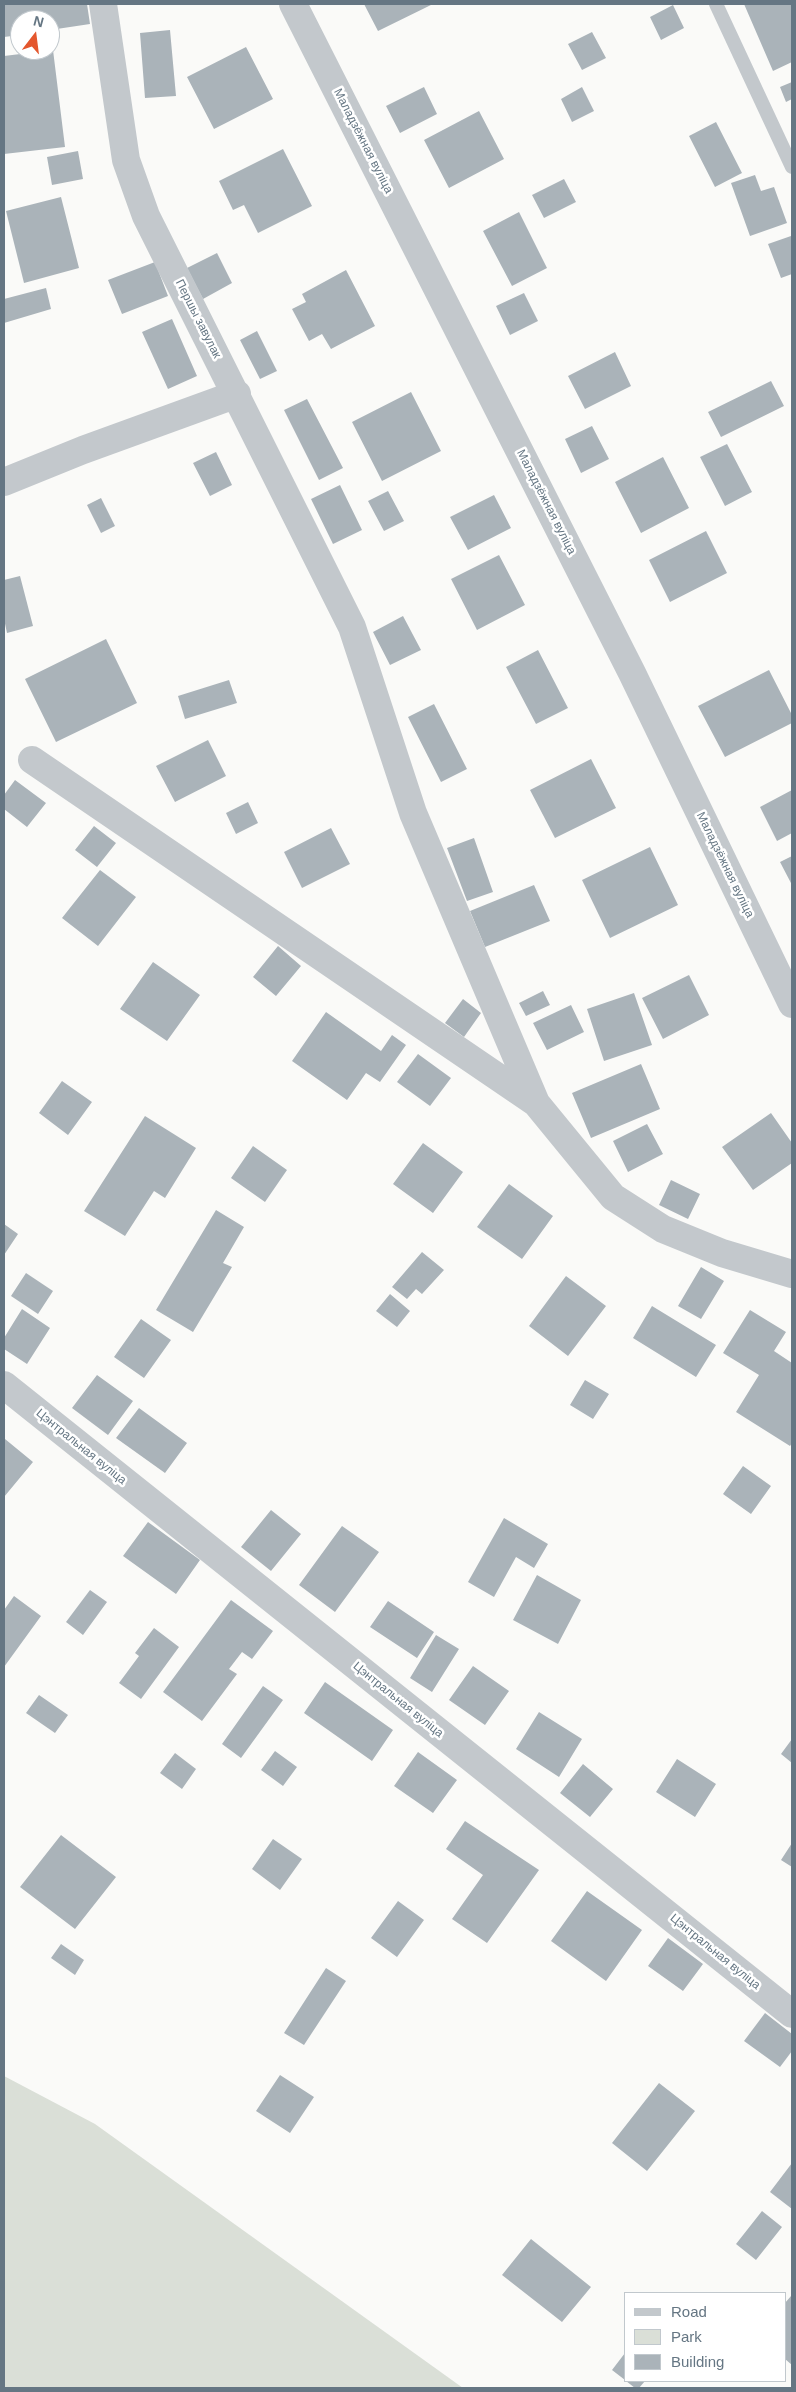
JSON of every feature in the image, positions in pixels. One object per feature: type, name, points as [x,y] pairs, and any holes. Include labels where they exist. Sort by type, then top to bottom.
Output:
[{"type":"street","name":"Першы завулак","points":[[103,4],[126,160],[146,216],[237,394],[352,627],[413,813],[536,1103]]},
{"type":"street","name":"Маладзёжная вуліца","points":[[293,4],[632,673],[792,1004]]},
{"type":"street","points":[[4,482],[83,450],[237,394]]},
{"type":"street","points":[[32,760],[536,1103],[613,1197],[663,1229],[722,1253],[792,1274]]},
{"type":"street","name":"Цэнтральная вуліца","points":[[4,1385],[792,2014]]},
{"type":"lane","points":[[716,4],[792,166]]},
{"type":"green space","points":[[4,2076],[95,2124],[463,2388],[4,2388]]},
{"type":"building","points":[[4,4],[87,4],[90,24],[60,28],[60,10],[10,10],[10,36],[4,37]]},
{"type":"building","points":[[364,4],[433,4],[378,31]]},
{"type":"building","points":[[744,4],[792,4],[792,62],[773,71]]},
{"type":"building","points":[[673,5],[684,28],[661,40],[650,17]]},
{"type":"building","points":[[170,30],[176,96],[145,98],[140,33]]},
{"type":"building","points":[[592,32],[606,58],[582,70],[568,44]]},
{"type":"building","points":[[246,47],[273,99],[214,129],[187,77]]},
{"type":"building","points":[[10,55],[10,60],[54,60],[65,147],[4,154],[4,56]]},
{"type":"building","points":[[792,82],[792,99],[786,102],[780,87]]},
{"type":"building","points":[[424,87],[437,114],[400,133],[386,106]]},
{"type":"building","points":[[582,87],[594,111],[572,122],[561,99]]},
{"type":"building","points":[[479,111],[504,159],[449,188],[424,140]]},
{"type":"building","points":[[716,122],[742,173],[715,187],[689,136]]},
{"type":"building","points":[[283,149],[312,206],[258,233],[244,205],[233,210],[219,181]]},
{"type":"building","points":[[78,151],[83,179],[52,185],[47,157]]},
{"type":"building","points":[[755,175],[761,191],[774,187],[787,223],[750,236],[731,183]]},
{"type":"building","points":[[564,179],[576,202],[544,218],[532,195]]},
{"type":"building","points":[[61,197],[79,268],[24,283],[6,211]]},
{"type":"building","points":[[519,212],[547,268],[512,286],[483,231]]},
{"type":"building","points":[[791,236],[792,274],[781,278],[768,244]]},
{"type":"building","points":[[217,253],[232,283],[203,299],[187,268]]},
{"type":"building","points":[[155,262],[168,296],[122,314],[108,280]]},
{"type":"building","points":[[346,270],[375,326],[331,349],[322,334],[309,341],[292,309],[306,302],[302,294]]},
{"type":"building","points":[[46,288],[51,309],[4,323],[4,299]]},
{"type":"building","points":[[524,293],[538,321],[510,335],[496,306]]},
{"type":"building","points":[[172,319],[197,376],[168,389],[142,332]]},
{"type":"building","points":[[257,331],[277,371],[260,379],[240,340]]},
{"type":"building","points":[[615,352],[631,386],[585,409],[568,376]]},
{"type":"building","points":[[771,381],[784,406],[721,437],[708,412]]},
{"type":"building","points":[[411,392],[441,451],[382,481],[352,422]]},
{"type":"building","points":[[307,399],[343,468],[319,480],[284,410]]},
{"type":"building","points":[[592,426],[609,459],[581,473],[565,439]]},
{"type":"building","points":[[727,444],[752,492],[725,506],[700,457]]},
{"type":"building","points":[[216,452],[232,485],[210,496],[193,463]]},
{"type":"building","points":[[663,457],[689,508],[641,533],[615,482]]},
{"type":"building","points":[[340,485],[362,530],[333,544],[311,499]]},
{"type":"building","points":[[388,491],[404,521],[384,531],[368,501]]},
{"type":"building","points":[[494,495],[511,528],[468,550],[450,517]]},
{"type":"building","points":[[101,498],[115,526],[101,533],[87,505]]},
{"type":"building","points":[[706,531],[727,573],[670,602],[649,560]]},
{"type":"building","points":[[499,555],[525,605],[477,630],[451,579]]},
{"type":"building","points":[[20,576],[33,626],[7,633],[4,619],[4,580]]},
{"type":"building","points":[[403,616],[421,650],[390,665],[373,632]]},
{"type":"building","points":[[106,639],[137,703],[56,742],[25,679]]},
{"type":"building","points":[[538,650],[568,708],[536,724],[506,667]]},
{"type":"building","points":[[769,670],[792,715],[792,723],[725,757],[698,706]]},
{"type":"building","points":[[229,680],[237,703],[185,719],[178,696]]},
{"type":"building","points":[[434,704],[467,769],[441,782],[408,717]]},
{"type":"building","points":[[208,740],[226,776],[175,802],[156,766]]},
{"type":"building","points":[[591,759],[616,808],[555,838],[530,790]]},
{"type":"building","points":[[15,780],[46,803],[27,827],[4,809],[4,795]]},
{"type":"building","points":[[792,790],[792,833],[777,841],[760,807]]},
{"type":"building","points":[[248,802],[258,823],[236,834],[226,813]]},
{"type":"building","points":[[94,826],[116,843],[97,867],[75,850]]},
{"type":"building","points":[[331,828],[350,864],[302,888],[284,852]]},
{"type":"building","points":[[474,838],[493,892],[467,901],[447,848]]},
{"type":"building","points":[[650,847],[678,905],[610,938],[582,880]]},
{"type":"building","points":[[792,856],[792,885],[780,862]]},
{"type":"building","points":[[100,870],[136,897],[98,946],[62,918]]},
{"type":"building","points":[[534,885],[550,921],[485,947],[470,911]]},
{"type":"building","points":[[278,946],[301,966],[276,996],[253,977]]},
{"type":"building","points":[[153,962],[200,995],[167,1041],[120,1009]]},
{"type":"building","points":[[689,975],[709,1015],[663,1039],[642,998]]},
{"type":"building","points":[[543,991],[550,1005],[526,1016],[519,1003]]},
{"type":"building","points":[[634,993],[652,1045],[604,1061],[587,1009]]},
{"type":"building","points":[[463,999],[481,1013],[464,1037],[445,1023]]},
{"type":"building","points":[[571,1005],[584,1032],[547,1050],[533,1023]]},
{"type":"building","points":[[326,1012],[381,1051],[392,1035],[406,1045],[380,1082],[366,1073],[347,1100],[292,1061]]},
{"type":"building","points":[[418,1054],[451,1078],[430,1106],[397,1082]]},
{"type":"building","points":[[641,1064],[660,1109],[591,1138],[572,1093]]},
{"type":"building","points":[[62,1081],[92,1102],[68,1135],[39,1113]]},
{"type":"building","points":[[771,1113],[792,1143],[792,1163],[753,1190],[722,1147]]},
{"type":"building","points":[[145,1116],[196,1148],[165,1198],[154,1191],[125,1236],[84,1211]]},
{"type":"building","points":[[647,1124],[663,1154],[628,1172],[613,1141]]},
{"type":"building","points":[[423,1143],[463,1172],[433,1213],[393,1184]]},
{"type":"building","points":[[253,1146],[287,1170],[265,1202],[231,1178]]},
{"type":"building","points":[[671,1180],[700,1194],[688,1219],[659,1205]]},
{"type":"building","points":[[509,1184],[553,1216],[522,1259],[477,1227]]},
{"type":"building","points":[[216,1210],[244,1227],[223,1263],[232,1267],[193,1332],[156,1310]]},
{"type":"building","points":[[4,1224],[18,1234],[4,1255]]},
{"type":"building","points":[[422,1252],[444,1270],[422,1294],[416,1289],[407,1299],[392,1287]]},
{"type":"building","points":[[701,1267],[724,1281],[701,1319],[678,1306]]},
{"type":"building","points":[[26,1273],[53,1291],[38,1314],[11,1296]]},
{"type":"building","points":[[566,1276],[606,1306],[568,1356],[529,1326]]},
{"type":"building","points":[[390,1294],[410,1311],[397,1327],[376,1311]]},
{"type":"building","points":[[652,1306],[716,1345],[696,1377],[633,1338]]},
{"type":"building","points":[[22,1309],[50,1328],[27,1364],[4,1349],[4,1338]]},
{"type":"building","points":[[750,1310],[786,1332],[774,1351],[792,1363],[792,1443],[790,1446],[736,1412],[759,1375],[723,1353]]},
{"type":"building","points":[[141,1319],[171,1340],[144,1378],[114,1357]]},
{"type":"building","points":[[97,1375],[133,1401],[108,1435],[72,1408]]},
{"type":"building","points":[[585,1380],[609,1394],[593,1419],[570,1405]]},
{"type":"building","points":[[139,1408],[187,1443],[165,1473],[116,1438]]},
{"type":"building","points":[[5,1439],[33,1462],[4,1497],[4,1441]]},
{"type":"building","points":[[743,1466],[771,1486],[751,1514],[723,1494]]},
{"type":"building","points":[[271,1510],[301,1534],[271,1571],[241,1547]]},
{"type":"building","points":[[504,1518],[548,1544],[534,1568],[516,1557],[494,1597],[468,1582]]},
{"type":"building","points":[[148,1522],[200,1560],[176,1594],[123,1556]]},
{"type":"building","points":[[342,1526],[379,1552],[335,1612],[299,1585]]},
{"type":"building","points":[[537,1575],[581,1600],[558,1644],[513,1620]]},
{"type":"building","points":[[90,1590],[107,1602],[83,1635],[66,1622]]},
{"type":"building","points":[[14,1596],[41,1616],[4,1667],[4,1610]]},
{"type":"building","points":[[231,1600],[273,1631],[252,1659],[242,1652],[229,1669],[237,1674],[202,1721],[163,1692]]},
{"type":"building","points":[[388,1601],[434,1632],[417,1658],[370,1627]]},
{"type":"building","points":[[154,1628],[179,1647],[141,1699],[119,1683],[139,1656],[135,1653]]},
{"type":"building","points":[[436,1635],[459,1649],[432,1692],[410,1678]]},
{"type":"building","points":[[473,1666],[509,1691],[485,1725],[449,1700]]},
{"type":"building","points":[[325,1682],[393,1730],[372,1761],[304,1713]]},
{"type":"building","points":[[263,1686],[283,1700],[241,1758],[222,1744]]},
{"type":"building","points":[[39,1695],[68,1715],[55,1733],[26,1713]]},
{"type":"building","points":[[539,1712],[582,1739],[559,1777],[516,1749]]},
{"type":"building","points":[[792,1739],[792,1763],[781,1754]]},
{"type":"building","points":[[275,1751],[297,1767],[283,1786],[261,1770]]},
{"type":"building","points":[[418,1752],[457,1780],[433,1813],[394,1786]]},
{"type":"building","points":[[175,1753],[196,1769],[182,1789],[160,1773]]},
{"type":"building","points":[[677,1759],[716,1784],[695,1817],[656,1792]]},
{"type":"building","points":[[583,1764],[613,1789],[590,1817],[560,1793]]},
{"type":"building","points":[[465,1821],[539,1870],[487,1943],[452,1919],[483,1875],[446,1849]]},
{"type":"building","points":[[61,1835],[116,1877],[75,1929],[20,1887]]},
{"type":"building","points":[[273,1839],[302,1859],[280,1890],[252,1869]]},
{"type":"building","points":[[792,1843],[792,1867],[781,1860]]},
{"type":"building","points":[[587,1891],[642,1930],[606,1981],[551,1941]]},
{"type":"building","points":[[398,1901],[424,1920],[397,1957],[371,1938]]},
{"type":"building","points":[[668,1938],[703,1964],[683,1991],[648,1966]]},
{"type":"building","points":[[61,1944],[84,1960],[75,1975],[51,1958]]},
{"type":"building","points":[[326,1968],[346,1981],[304,2045],[284,2033]]},
{"type":"building","points":[[765,2013],[792,2034],[792,2051],[780,2067],[744,2041]]},
{"type":"building","points":[[280,2075],[314,2097],[290,2133],[256,2111]]},
{"type":"building","points":[[659,2083],[695,2111],[647,2171],[612,2143]]},
{"type":"building","points":[[792,2163],[792,2209],[770,2192]]},
{"type":"building","points":[[762,2211],[782,2227],[756,2260],[736,2244]]},
{"type":"building","points":[[531,2239],[591,2287],[562,2322],[502,2275]]},
{"type":"building","points":[[792,2297],[792,2365],[786,2360],[786,2302]]},
{"type":"building","points":[[624,2354],[624,2379],[612,2370]]},
{"type":"building","points":[[627,2382],[644,2382],[639,2388],[635,2388]]}]
